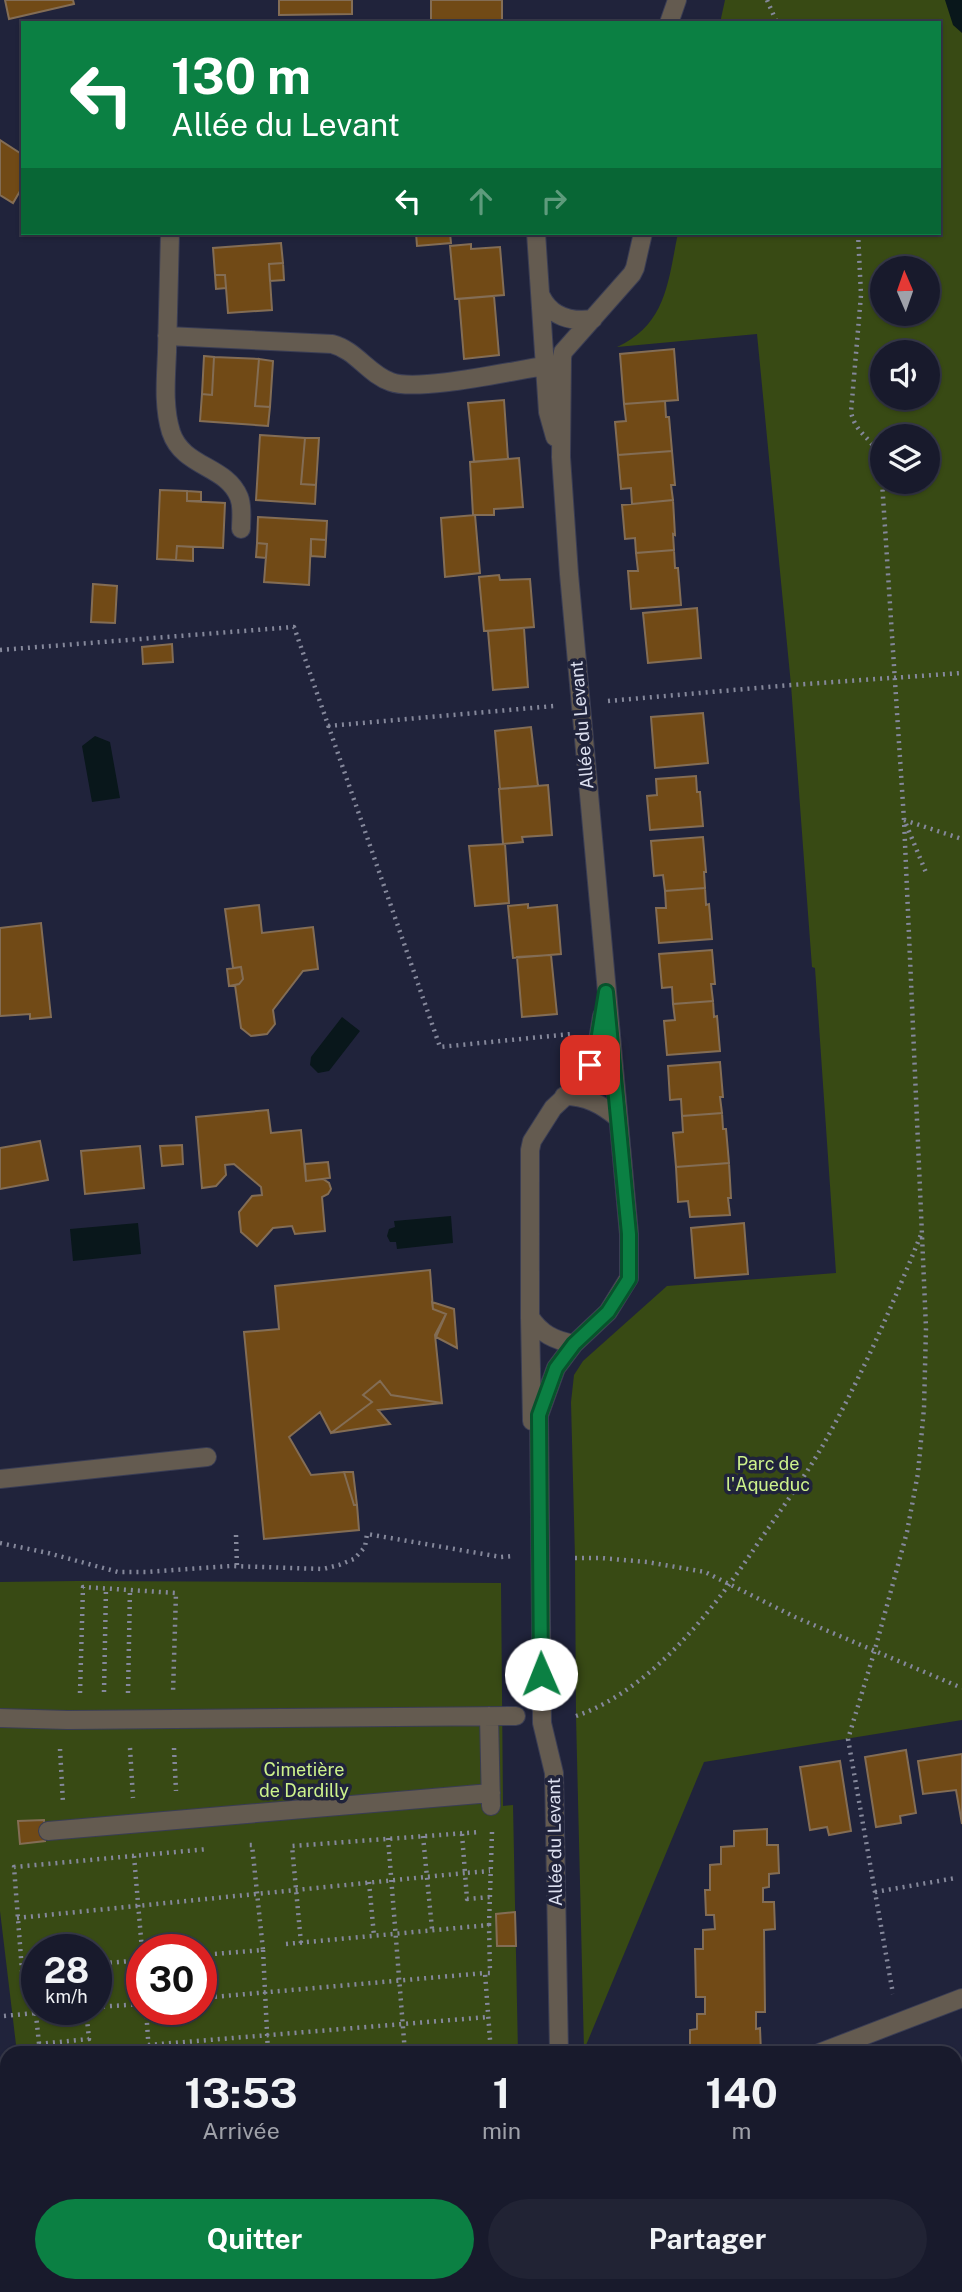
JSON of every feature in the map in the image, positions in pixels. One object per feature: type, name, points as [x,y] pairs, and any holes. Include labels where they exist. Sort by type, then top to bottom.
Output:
[{"type":"street","points":[[670,21],[677,0]]},
{"type":"street","points":[[683,21],[687,0]]},
{"type":"street","points":[[170,235],[166,410],[171,432],[177,446],[191,459],[214,471],[231,485],[239,496],[241,529]]},
{"type":"street","name":"Allée du Levant","points":[[536,235],[548,412],[561,457]]},
{"type":"street","name":"Allée du Levant","points":[[559,2046],[554,1773],[542,1723],[539,1415],[556,1368],[574,1344],[608,1312],[629,1279],[629,1234],[569,574],[561,457],[563,352],[632,274],[643,235]]},
{"type":"street","points":[[541,296],[545,305],[560,316],[593,319]]},
{"type":"street","points":[[167,336],[332,344],[348,349],[380,377],[402,385],[427,384],[544,366]]},
{"type":"street","name":"Allée du Levant","points":[[538,1506],[532,1414],[530,1150],[532,1141],[546,1117],[564,1096],[584,1079],[596,1053],[606,992]]},
{"type":"street","points":[[564,1096],[583,1097],[618,1118]]},
{"type":"street","points":[[530,1317],[537,1329],[557,1340],[574,1344]]},
{"type":"street","points":[[0,1479],[207,1457]]},
{"type":"street","points":[[56,1830],[491,1800],[489,1716]]},
{"type":"street","points":[[0,1718],[80,1720],[516,1716]]},
{"type":"street","points":[[838,2046],[962,1998]]},
{"type":"path","points":[[767,0],[776,21]]},
{"type":"path","points":[[858,235],[861,295],[850,412],[853,424],[879,452],[904,820],[926,1328],[925,1395],[918,1473],[907,1532],[848,1739],[898,2024]]},
{"type":"path","points":[[0,650],[294,627],[440,1047],[583,1033]]},
{"type":"path","points":[[581,704],[962,673]]},
{"type":"path","points":[[328,726],[544,707]]},
{"type":"path","points":[[904,820],[962,839]]},
{"type":"path","points":[[904,820],[927,875]]},
{"type":"path","points":[[576,1716],[598,1709],[666,1658],[730,1584],[823,1445],[882,1324],[923,1230]]},
{"type":"path","points":[[0,1543],[118,1572],[236,1567],[323,1569],[354,1559],[365,1548],[367,1534],[501,1557],[514,1556]]},
{"type":"path","points":[[236,1535],[236,1567]]},
{"type":"path","points":[[575,1558],[676,1566],[705,1572],[874,1653],[962,1688]]},
{"type":"path","points":[[80,1720],[83,1587],[176,1593],[173,1719],[177,1820]]},
{"type":"path","points":[[104,1719],[106,1588]]},
{"type":"path","points":[[130,1589],[128,1719],[135,1824]]},
{"type":"path","points":[[56,1830],[58,1720]]},
{"type":"path","points":[[217,1997],[490,1973],[492,1831],[292,1846],[301,1942]]},
{"type":"path","points":[[462,1834],[467,1899],[490,1897]]},
{"type":"path","points":[[423,1836],[432,1930]]},
{"type":"path","points":[[388,1838],[405,2046]]},
{"type":"path","points":[[239,1846],[252,1845],[263,1950],[268,2046]]},
{"type":"path","points":[[21,1958],[14,1867],[213,1848]]},
{"type":"path","points":[[134,1856],[141,1934]]},
{"type":"path","points":[[18,1917],[490,1871]]},
{"type":"path","points":[[875,1892],[956,1878]]},
{"type":"path","points":[[369,1882],[374,1936]]},
{"type":"path","points":[[286,1944],[489,1924]]},
{"type":"path","points":[[217,1954],[263,1950]]},
{"type":"path","points":[[485,1973],[490,2046]]},
{"type":"path","points":[[4,2016],[21,2014]]},
{"type":"path","points":[[147,2025],[148,2045],[488,2017]]},
{"type":"path","points":[[37,2025],[39,2046]]},
{"type":"path","points":[[39,2043],[89,2039],[88,2025]]},
{"type":"green space","name":"Parc de l'Aqueduc","points":[[725,0],[962,0],[962,1720],[704,1762],[584,2046],[571,1402],[574,1375],[583,1361],[667,1286],[836,1273],[815,968],[812,967],[791,685],[757,334],[617,347],[646,326],[662,299],[678,235],[941,235],[941,21],[720,21]]},
{"type":"green space","name":"Cimetière de Dardilly","points":[[0,1582],[501,1583],[503,1806],[513,1805],[518,2046],[16,2046],[0,1911]]},
{"type":"shaded area","points":[[945,0],[962,0],[962,33],[953,25]]},
{"type":"shaded area","points":[[95,736],[110,742],[120,798],[92,802],[82,746]]},
{"type":"shaded area","points":[[342,1017],[360,1031],[329,1071],[318,1073],[310,1065],[311,1057]]},
{"type":"shaded area","points":[[451,1216],[453,1243],[397,1249],[396,1242],[390,1242],[387,1236],[389,1229],[395,1227],[394,1221]]},
{"type":"shaded area","points":[[138,1223],[141,1254],[73,1261],[70,1229]]},
{"type":"building","points":[[5,0],[73,0],[74,4],[9,19]]},
{"type":"building","points":[[279,0],[352,0],[352,14],[279,15]]},
{"type":"building","points":[[431,0],[502,0],[502,21],[431,21]]},
{"type":"building","points":[[0,140],[21,154],[21,189],[13,203],[0,195]]},
{"type":"building","points":[[416,235],[450,235],[451,243],[417,246]]},
{"type":"building","points":[[281,243],[283,263],[269,264],[272,310],[228,313],[225,275],[215,275],[213,248]]},
{"type":"building","points":[[471,244],[471,249],[500,247],[504,295],[455,299],[450,246]]},
{"type":"building","points":[[283,263],[284,280],[270,281],[269,264]]},
{"type":"building","points":[[215,275],[225,275],[226,288],[216,289]]},
{"type":"building","points":[[494,296],[499,355],[464,359],[459,299]]},
{"type":"building","points":[[674,349],[678,400],[624,404],[620,354]]},
{"type":"building","points":[[204,356],[214,357],[212,395],[202,394]]},
{"type":"building","points":[[214,357],[259,359],[255,406],[270,407],[268,426],[200,421],[202,394],[212,395]]},
{"type":"building","points":[[259,359],[273,361],[270,407],[255,406]]},
{"type":"building","points":[[504,400],[508,459],[474,462],[468,403]]},
{"type":"building","points":[[665,401],[672,451],[618,455],[615,422],[626,421],[624,404]]},
{"type":"building","points":[[260,435],[305,438],[301,484],[316,485],[315,504],[256,500]]},
{"type":"building","points":[[305,438],[319,438],[316,485],[301,484]]},
{"type":"building","points":[[672,451],[675,485],[671,485],[673,500],[632,504],[631,488],[621,489],[618,455]]},
{"type":"building","points":[[519,458],[523,507],[494,509],[494,515],[473,515],[470,462]]},
{"type":"building","points":[[160,490],[187,491],[187,501],[225,503],[223,548],[177,546],[176,560],[157,559]]},
{"type":"building","points":[[187,491],[201,492],[201,501],[187,501]]},
{"type":"building","points":[[673,500],[674,550],[636,553],[635,538],[625,539],[622,505]]},
{"type":"building","points":[[475,515],[480,573],[445,577],[441,518]]},
{"type":"building","points":[[258,517],[327,521],[326,540],[311,539],[309,585],[264,582],[267,544],[257,543]]},
{"type":"building","points":[[311,539],[326,540],[325,557],[311,556]]},
{"type":"building","points":[[257,543],[267,544],[266,558],[256,557]]},
{"type":"building","points":[[177,546],[193,547],[193,561],[176,560]]},
{"type":"building","points":[[674,550],[681,605],[631,609],[628,571],[638,571],[636,553]]},
{"type":"building","points":[[499,575],[500,580],[530,579],[534,627],[484,631],[479,577]]},
{"type":"building","points":[[93,584],[117,586],[115,623],[91,622]]},
{"type":"building","points":[[697,608],[701,658],[648,663],[643,613]]},
{"type":"building","points":[[524,628],[528,687],[493,690],[488,631]]},
{"type":"building","points":[[172,644],[173,662],[143,664],[142,647]]},
{"type":"building","points":[[703,713],[708,763],[655,768],[651,717]]},
{"type":"building","points":[[531,727],[538,786],[500,789],[495,731]]},
{"type":"building","points":[[696,776],[703,826],[650,830],[647,796],[657,795],[656,779]]},
{"type":"building","points":[[548,785],[552,835],[522,837],[523,842],[503,844],[499,789]]},
{"type":"building","points":[[703,837],[705,888],[665,891],[663,875],[654,876],[651,841]]},
{"type":"building","points":[[505,844],[509,903],[475,906],[469,846]]},
{"type":"building","points":[[705,888],[712,939],[659,943],[656,908],[666,908],[665,891]]},
{"type":"building","points":[[528,904],[528,908],[557,905],[561,954],[513,958],[508,906]]},
{"type":"building","points":[[259,905],[262,933],[313,927],[318,969],[303,971],[273,1010],[275,1024],[267,1034],[251,1036],[241,1028],[235,985],[243,979],[241,967],[233,968],[225,909]]},
{"type":"building","points":[[41,923],[51,1017],[30,1019],[30,1014],[0,1016],[0,928]]},
{"type":"building","points":[[712,950],[715,984],[711,984],[713,1001],[673,1004],[672,987],[662,988],[659,954]]},
{"type":"building","points":[[551,955],[557,1014],[522,1017],[517,957]]},
{"type":"building","points":[[241,967],[243,979],[239,984],[229,986],[227,969]]},
{"type":"building","points":[[713,1001],[720,1051],[667,1055],[664,1021],[675,1020],[673,1004]]},
{"type":"building","points":[[720,1062],[722,1113],[682,1116],[681,1099],[670,1100],[668,1066]]},
{"type":"building","points":[[268,1110],[271,1133],[301,1130],[306,1181],[323,1179],[329,1183],[331,1189],[322,1197],[325,1231],[295,1234],[292,1226],[273,1228],[257,1246],[241,1232],[239,1212],[252,1196],[262,1195],[261,1187],[234,1164],[225,1165],[226,1175],[216,1186],[202,1188],[196,1117]]},
{"type":"building","points":[[722,1113],[729,1163],[676,1167],[673,1133],[683,1132],[682,1116]]},
{"type":"building","points":[[40,1141],[48,1180],[0,1189],[0,1148]]},
{"type":"building","points":[[182,1145],[183,1164],[162,1166],[160,1146]]},
{"type":"building","points":[[140,1146],[144,1188],[85,1194],[81,1151]]},
{"type":"building","points":[[328,1162],[330,1178],[306,1181],[305,1164]]},
{"type":"building","points":[[729,1163],[730,1215],[690,1217],[688,1201],[678,1202],[676,1167]]},
{"type":"building","points":[[744,1223],[748,1274],[695,1278],[691,1228]]},
{"type":"building","points":[[430,1270],[433,1309],[446,1314],[435,1335],[442,1403],[391,1395],[380,1381],[363,1395],[372,1402],[331,1433],[320,1412],[289,1437],[311,1475],[344,1472],[354,1505],[357,1505],[359,1530],[264,1539],[244,1332],[279,1329],[275,1286]]},
{"type":"building","points":[[432,1302],[454,1309],[457,1348],[436,1337],[446,1314],[433,1309]]},
{"type":"building","points":[[380,1381],[391,1395],[442,1403],[378,1410],[390,1424],[331,1433],[372,1402],[363,1395]]},
{"type":"building","points":[[344,1472],[353,1472],[357,1505],[354,1505]]},
{"type":"building","points":[[906,1750],[916,1813],[900,1816],[901,1823],[876,1827],[865,1757]]},
{"type":"building","points":[[962,1754],[962,1824],[956,1790],[923,1794],[918,1761]]},
{"type":"building","points":[[840,1761],[851,1831],[829,1835],[827,1827],[810,1830],[800,1767]]},
{"type":"building","points":[[44,1820],[45,1841],[20,1844],[18,1821]]},
{"type":"building","points":[[767,1829],[767,1845],[778,1845],[779,1873],[769,1874],[769,1887],[763,1888],[763,1902],[774,1902],[775,1929],[764,1930],[765,2012],[756,2012],[756,2029],[760,2028],[761,2046],[690,2046],[690,2030],[697,2029],[697,2014],[705,2014],[705,1997],[696,1997],[695,1949],[703,1949],[703,1930],[715,1929],[714,1915],[706,1915],[705,1890],[710,1890],[710,1865],[721,1864],[721,1847],[734,1846],[734,1831]]},
{"type":"building","points":[[515,1912],[516,1946],[497,1946],[496,1914]]},
{"type":"route","points":[[541,1674],[539,1415],[556,1368],[574,1344],[608,1312],[629,1279],[629,1234],[606,992],[596,1053],[590,1065]]}]
